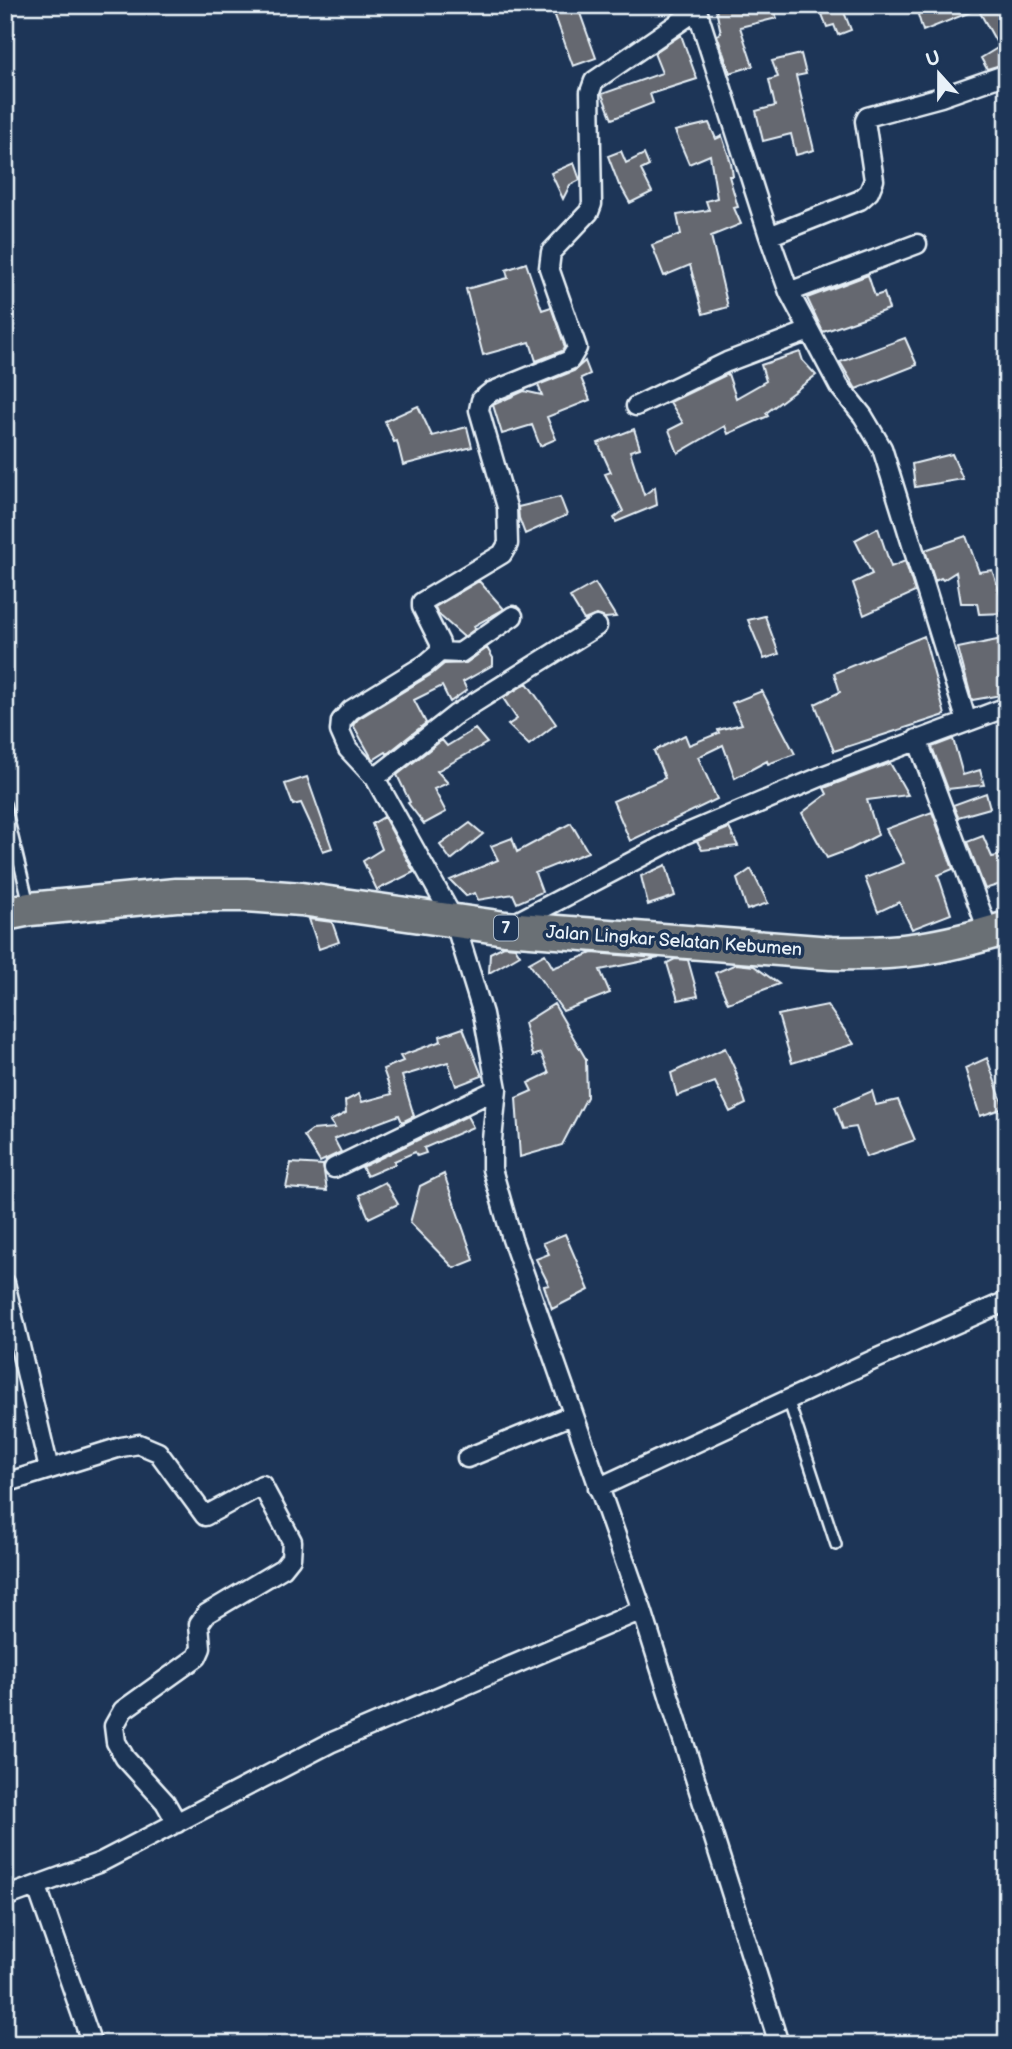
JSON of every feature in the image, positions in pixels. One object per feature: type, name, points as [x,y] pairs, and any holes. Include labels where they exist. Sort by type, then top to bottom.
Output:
[{"type":"highway","name":"Jalan Lingkar Selatan Kebumen","points":[[18,912],[176,895],[246,895],[301,899],[505,928],[831,953],[882,954],[962,942],[998,931]]},
{"type":"street","points":[[440,652],[440,643],[422,607],[422,601],[502,554],[508,544],[507,507],[479,410],[481,400],[491,392],[570,360],[577,348],[549,268],[549,257],[589,212],[592,204],[590,92],[594,81],[697,8],[789,292],[839,386],[863,416],[882,448],[967,722]]},
{"type":"street","points":[[769,236],[860,200],[869,192],[874,180],[865,121],[867,117],[942,97],[1007,74]]},
{"type":"street","points":[[789,292],[917,244]]},
{"type":"street","points":[[636,406],[727,362],[808,331]]},
{"type":"street","points":[[513,616],[460,653],[440,652],[426,664],[351,710],[341,721],[342,740],[375,778],[454,920],[483,1014],[498,1088],[492,1140],[492,1169],[512,1239],[642,1610],[779,2044]]},
{"type":"street","points":[[375,778],[455,715],[597,626]]},
{"type":"street","points":[[505,928],[683,835],[825,775],[1007,707]]},
{"type":"street","points":[[917,739],[998,931]]},
{"type":"street","points":[[334,1168],[498,1088]]},
{"type":"street","points":[[5,1283],[8,1308],[50,1469]]},
{"type":"street","points":[[598,1488],[1007,1301]]},
{"type":"street","points":[[467,1458],[572,1415]]},
{"type":"street","points":[[5,1483],[121,1447],[139,1444],[158,1452],[205,1516],[262,1485],[292,1541],[291,1559],[283,1568],[206,1614],[198,1624],[201,1648],[197,1657],[123,1710],[114,1726],[113,1734],[125,1758],[165,1802],[177,1823]]},
{"type":"street","points":[[5,1897],[101,1863],[330,1743],[642,1610]]},
{"type":"street","points":[[37,1887],[92,2044]]},
{"type":"lane","points":[[5,804],[18,856],[18,912]]},
{"type":"lane","points":[[5,858],[18,856]]},
{"type":"lane","points":[[788,1399],[836,1545]]},
{"type":"building","points":[[566,5],[577,5],[596,58],[573,66],[553,10]]},
{"type":"building","points":[[715,5],[771,5],[777,18],[740,27],[753,66],[730,73],[717,35],[721,33]]},
{"type":"building","points":[[915,5],[1007,5],[1007,63],[987,69],[981,58],[999,47],[978,9],[923,31]]},
{"type":"building","points":[[842,7],[851,30],[838,35],[834,25],[827,27],[822,14]]},
{"type":"building","points":[[681,35],[697,79],[650,94],[653,103],[612,119],[602,94],[662,73],[654,53]]},
{"type":"building","points":[[801,54],[806,74],[796,76],[814,150],[796,155],[791,134],[763,141],[756,111],[775,106],[769,80],[778,77],[772,61]]},
{"type":"building","points":[[709,123],[716,139],[722,136],[731,163],[733,176],[729,176],[738,207],[734,208],[741,224],[711,236],[728,307],[703,314],[690,265],[664,276],[652,245],[681,234],[677,215],[709,210],[706,201],[717,198],[710,155],[689,164],[675,131]]},
{"type":"building","points":[[621,151],[626,163],[644,154],[649,166],[641,170],[652,192],[630,203],[619,185],[608,156]]},
{"type":"building","points":[[574,163],[580,180],[570,185],[563,199],[551,173]]},
{"type":"building","points":[[526,263],[542,310],[551,307],[565,347],[562,351],[536,361],[530,342],[483,355],[466,289],[508,278],[506,270]]},
{"type":"building","points":[[868,275],[875,296],[884,293],[889,309],[823,332],[807,298]]},
{"type":"building","points":[[905,338],[917,365],[856,389],[840,362]]},
{"type":"building","points":[[800,352],[803,361],[816,375],[766,413],[768,416],[728,434],[725,426],[678,453],[669,430],[683,423],[670,402],[728,374],[736,398],[766,381],[761,365]]},
{"type":"building","points":[[585,361],[590,374],[581,378],[590,400],[547,417],[556,439],[540,446],[532,425],[502,434],[493,405],[524,391],[542,395],[538,385],[574,371]]},
{"type":"building","points":[[418,406],[432,436],[467,427],[472,447],[403,465],[397,441],[394,442],[385,421]]},
{"type":"building","points":[[634,429],[640,448],[630,451],[644,495],[655,487],[657,505],[616,522],[614,518],[623,511],[605,474],[611,472],[598,443]]},
{"type":"building","points":[[952,454],[963,479],[915,487],[912,464]]},
{"type":"building","points":[[560,497],[567,515],[525,534],[518,507]]},
{"type":"building","points":[[878,528],[891,567],[905,561],[915,592],[864,615],[853,583],[872,574],[855,540]]},
{"type":"building","points":[[966,536],[979,572],[992,570],[1007,613],[979,614],[977,603],[961,603],[956,572],[943,580],[941,578],[935,581],[925,550]]},
{"type":"building","points":[[479,581],[504,609],[474,626],[475,629],[464,637],[438,614],[435,607]]},
{"type":"building","points":[[595,583],[616,617],[596,615],[584,620],[570,597]]},
{"type":"building","points":[[765,616],[779,654],[764,659],[748,620]]},
{"type":"building","points":[[924,636],[945,715],[834,751],[815,704],[840,692],[834,673]]},
{"type":"building","points":[[1007,638],[1007,694],[972,700],[958,648]]},
{"type":"building","points":[[487,648],[493,658],[493,665],[463,682],[467,690],[450,702],[442,686],[414,700],[426,723],[387,754],[386,752],[373,760],[353,725],[358,719],[444,664],[466,663]]},
{"type":"building","points":[[527,683],[556,724],[529,745],[508,725],[517,719],[503,698]]},
{"type":"building","points":[[762,691],[795,754],[768,764],[767,761],[735,778],[723,745],[698,757],[717,799],[630,841],[613,801],[665,778],[654,751],[685,735],[689,745],[719,733],[718,730],[742,724],[732,703]]},
{"type":"building","points":[[475,729],[487,743],[437,771],[448,783],[434,789],[446,812],[424,824],[408,803],[410,802],[397,775],[442,740],[447,746]]},
{"type":"building","points":[[953,739],[963,775],[980,770],[984,785],[948,789],[932,747]]},
{"type":"building","points":[[890,763],[908,795],[867,800],[878,835],[827,858],[802,813],[827,794],[824,788]]},
{"type":"building","points":[[307,777],[332,848],[323,851],[301,803],[293,805],[285,784]]},
{"type":"building","points":[[986,793],[990,808],[958,817],[953,805]]},
{"type":"building","points":[[932,812],[953,869],[938,875],[951,914],[912,929],[899,902],[878,912],[865,878],[904,863],[886,829]]},
{"type":"building","points":[[384,817],[414,872],[377,890],[363,861],[382,849],[372,824]]},
{"type":"building","points":[[470,823],[483,834],[451,860],[440,845]]},
{"type":"building","points":[[571,823],[588,852],[535,873],[542,892],[517,903],[513,894],[478,900],[475,893],[466,896],[450,880],[498,860],[491,846],[512,838],[517,852]]},
{"type":"building","points":[[729,828],[738,846],[702,850],[697,841]]},
{"type":"building","points":[[983,836],[992,857],[1007,854],[1007,882],[985,889],[967,842]]},
{"type":"building","points":[[666,865],[675,896],[648,905],[641,876]]},
{"type":"building","points":[[751,869],[768,903],[747,910],[737,879]]},
{"type":"building","points":[[309,919],[332,922],[339,942],[319,949]]},
{"type":"building","points":[[504,946],[515,947],[520,955],[489,973],[490,953]]},
{"type":"building","points":[[592,953],[659,958],[600,970],[610,993],[563,1011],[529,963],[545,954],[553,968]]},
{"type":"building","points":[[675,959],[688,960],[698,996],[678,1000],[667,963]]},
{"type":"building","points":[[736,964],[754,966],[779,984],[728,1003],[715,973]]},
{"type":"building","points":[[554,1004],[586,1059],[587,1097],[562,1145],[520,1157],[516,1098],[532,1091],[528,1083],[549,1073],[541,1053],[533,1056],[524,1023]]},
{"type":"building","points":[[827,1005],[854,1044],[792,1063],[778,1015]]},
{"type":"building","points":[[463,1028],[482,1076],[456,1086],[448,1062],[402,1076],[414,1116],[402,1122],[399,1115],[334,1139],[341,1152],[320,1162],[304,1136],[312,1130],[335,1128],[330,1121],[346,1113],[345,1101],[359,1094],[362,1102],[392,1094],[383,1069],[403,1061],[400,1056],[441,1041],[440,1036]]},
{"type":"building","points":[[725,1048],[737,1074],[746,1104],[730,1112],[715,1082],[677,1096],[671,1073]]},
{"type":"building","points":[[987,1058],[1004,1108],[980,1116],[965,1068]]},
{"type":"building","points":[[872,1091],[876,1105],[898,1100],[915,1140],[866,1157],[856,1127],[843,1129],[835,1107]]},
{"type":"building","points":[[467,1116],[473,1127],[424,1148],[426,1153],[417,1156],[415,1152],[367,1176],[362,1167]]},
{"type":"building","points":[[291,1163],[323,1165],[327,1191],[286,1188]]},
{"type":"building","points":[[444,1174],[474,1260],[454,1268],[410,1223],[420,1186]]},
{"type":"building","points":[[385,1182],[398,1204],[369,1218],[359,1195]]},
{"type":"building","points":[[565,1234],[589,1290],[552,1309],[544,1286],[549,1285],[536,1259],[549,1254],[543,1243]]}]
